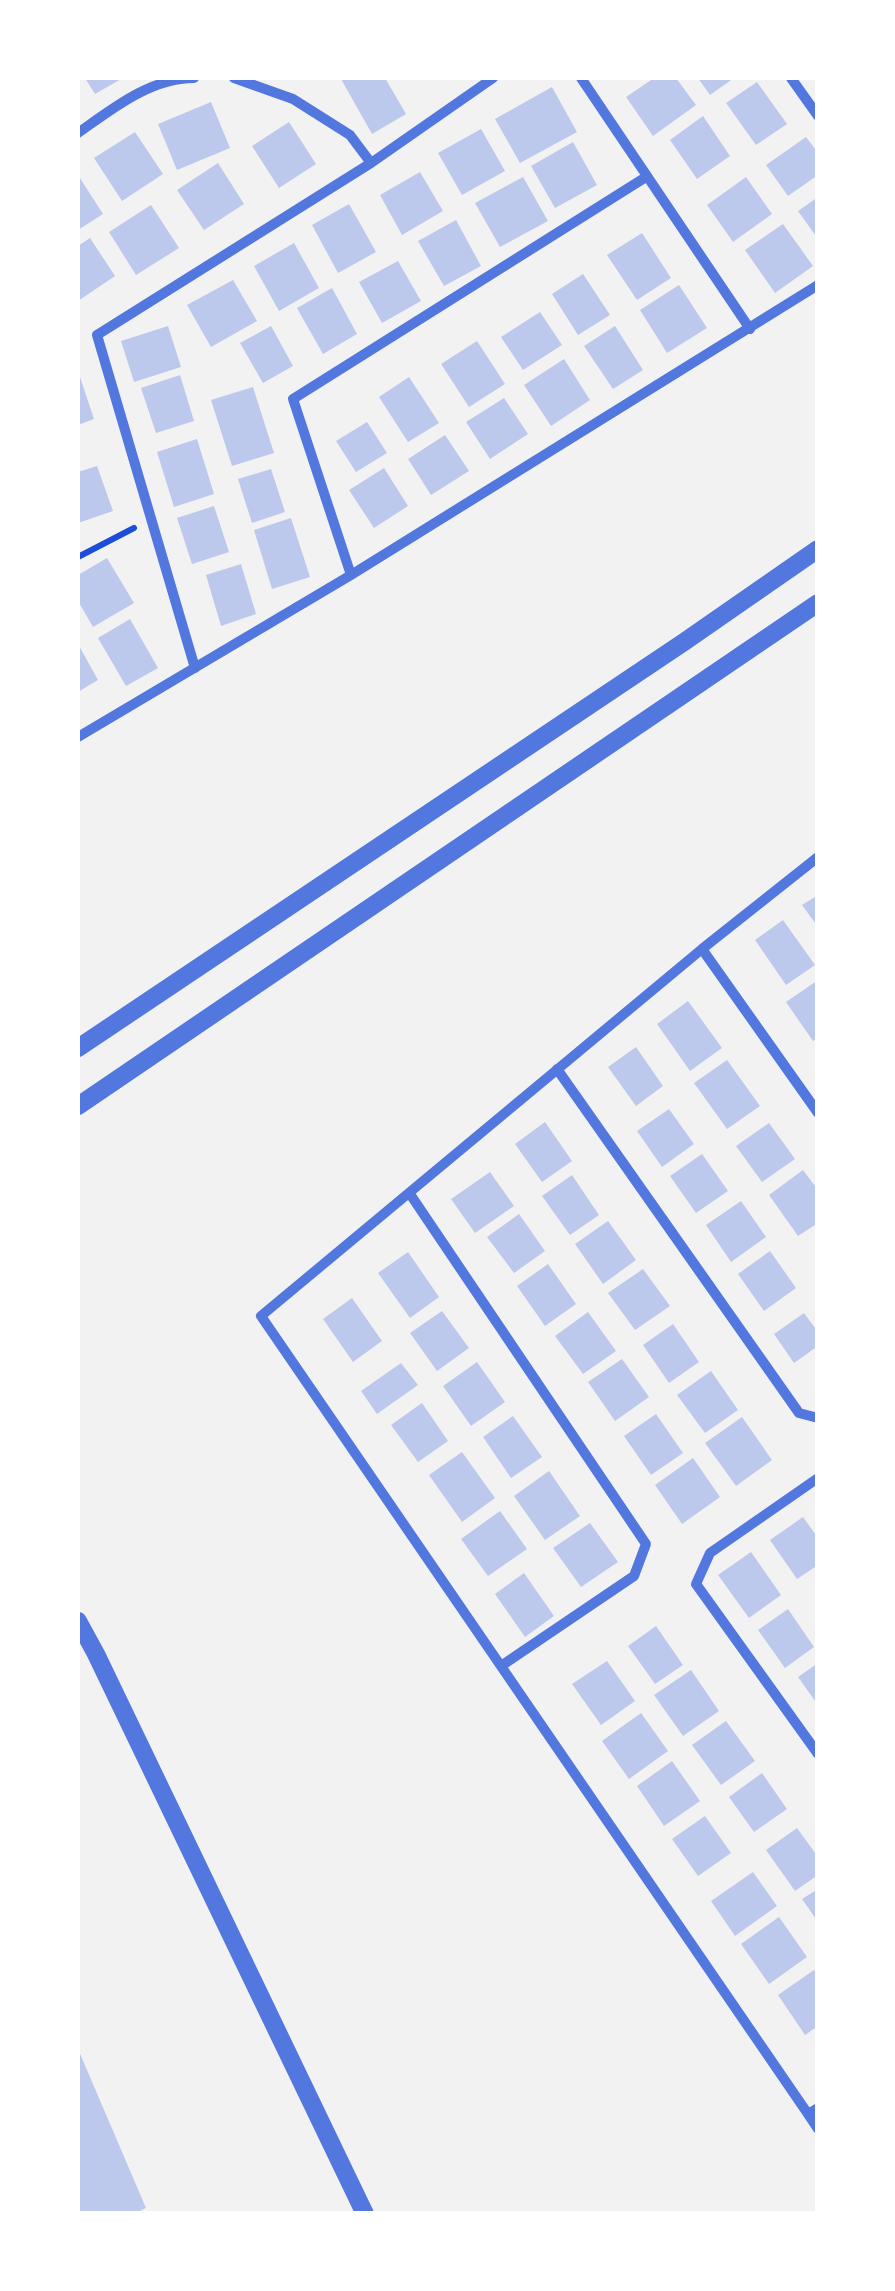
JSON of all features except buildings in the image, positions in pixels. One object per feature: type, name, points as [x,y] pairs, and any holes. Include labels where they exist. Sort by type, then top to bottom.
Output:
[{"type":"street","points":[[78,133],[133,95],[181,78],[194,78]]},
{"type":"street","points":[[234,78],[293,99],[350,134],[371,163]]},
{"type":"street","points":[[195,668],[97,335],[371,163],[494,78]]},
{"type":"street","points":[[580,78],[750,329]]},
{"type":"street","points":[[791,78],[818,116]]},
{"type":"street","points":[[352,575],[293,399],[646,177]]},
{"type":"street","points":[[78,737],[352,575],[818,286]]},
{"type":"street","points":[[78,1048],[818,549]]},
{"type":"street","points":[[78,1106],[818,604]]},
{"type":"street","points":[[818,857],[261,1316],[813,2111],[818,2128]]},
{"type":"street","points":[[702,949],[818,1113]]},
{"type":"street","points":[[558,1069],[799,1413],[818,1418]]},
{"type":"street","points":[[410,1194],[646,1544],[634,1576],[501,1666]]},
{"type":"street","points":[[818,1478],[710,1552],[696,1584],[818,1754]]},
{"type":"street","points":[[78,1621],[364,2214]]},
{"type":"path","points":[[78,558],[152,519]]}]
